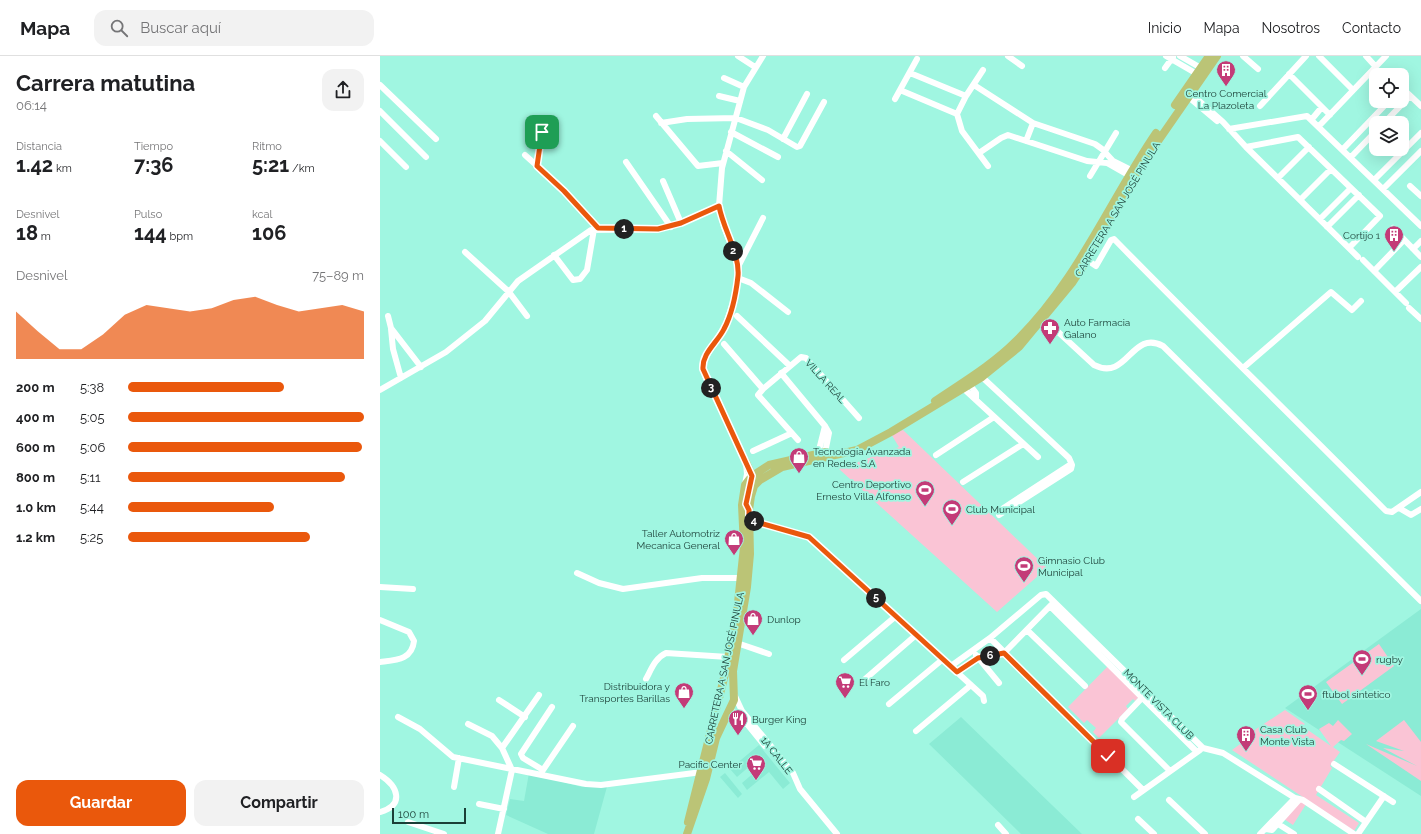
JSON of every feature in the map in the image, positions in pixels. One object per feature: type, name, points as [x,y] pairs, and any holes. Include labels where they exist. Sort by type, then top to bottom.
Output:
[{"type":"main road","name":"CARRETERA A SAN JOSÉ PINULA","points":[[683,834],[702,772],[715,708],[728,657],[742,578],[744,547],[751,493],[754,486],[777,469],[857,450],[969,388],[1019,347],[1072,283],[1088,260],[1138,170],[1209,56]]},
{"type":"main road","name":"CARRETERA A SAN JOSÉ PINULA","points":[[687,834],[696,812],[716,738],[730,711],[734,695],[733,671],[747,587],[747,524],[742,505],[745,485],[752,476],[764,467],[854,445],[930,404],[990,364],[1016,341],[1076,267],[1130,172],[1187,93],[1217,56]]},
{"type":"main road","points":[[746,463],[752,476],[746,504],[749,510]]},
{"type":"main road","points":[[719,692],[727,690],[734,695]]},
{"type":"main road","points":[[715,708],[721,714],[730,711]]},
{"type":"main road","points":[[696,812],[694,808],[703,778],[702,772]]},
{"type":"street","points":[[738,56],[755,67]]},
{"type":"street","points":[[739,265],[724,227],[719,206],[720,179],[726,151],[744,87],[763,56]]},
{"type":"street","points":[[1008,56],[1022,66]]},
{"type":"street","points":[[1180,56],[1190,66]]},
{"type":"street","points":[[1244,56],[1258,69]]},
{"type":"street","points":[[1260,106],[1306,56]]},
{"type":"street","points":[[1319,56],[1354,90]]},
{"type":"street","points":[[1366,56],[1376,67]]},
{"type":"street","points":[[1319,126],[1386,56]]},
{"type":"street","points":[[1165,68],[1170,57],[1199,71]]},
{"type":"street","points":[[895,99],[917,59]]},
{"type":"street","points":[[983,70],[966,96],[958,114],[962,131],[988,166]]},
{"type":"street","points":[[910,73],[966,96]]},
{"type":"street","points":[[1289,74],[1330,115]]},
{"type":"street","points":[[724,78],[744,87]]},
{"type":"street","points":[[380,85],[436,139]]},
{"type":"street","points":[[974,85],[1033,123],[1090,141],[1099,146],[1113,161],[1130,172]]},
{"type":"street","points":[[900,90],[958,114]]},
{"type":"street","points":[[1187,93],[1229,129],[1421,318]]},
{"type":"street","points":[[783,140],[807,94]]},
{"type":"street","points":[[719,96],[740,101]]},
{"type":"street","points":[[1391,116],[1410,96],[1420,106]]},
{"type":"street","points":[[661,123],[687,119],[736,118],[768,130],[797,147],[800,146],[824,102]]},
{"type":"street","points":[[1312,119],[1322,107]]},
{"type":"street","points":[[1343,149],[1382,108]]},
{"type":"street","points":[[380,111],[426,157]]},
{"type":"street","points":[[1229,129],[1304,115],[1312,119],[1421,226]]},
{"type":"street","points":[[656,116],[698,166],[723,163]]},
{"type":"street","points":[[1026,141],[1033,123]]},
{"type":"street","points":[[537,166],[542,132]]},
{"type":"street","points":[[731,132],[778,157]]},
{"type":"street","points":[[1090,176],[1116,133]]},
{"type":"street","points":[[1358,133],[1366,141]]},
{"type":"street","points":[[1374,180],[1421,133]]},
{"type":"street","points":[[979,153],[1004,136],[1012,136],[1087,161],[1107,163],[1130,172]]},
{"type":"street","points":[[1246,147],[1298,137],[1359,195],[1380,216],[1349,248]]},
{"type":"street","points":[[1351,157],[1369,138]]},
{"type":"street","points":[[380,141],[406,167]]},
{"type":"street","points":[[1278,178],[1309,147]]},
{"type":"street","points":[[726,151],[762,180]]},
{"type":"street","points":[[1383,189],[1421,151]]},
{"type":"street","points":[[525,155],[564,191],[596,229]]},
{"type":"street","points":[[626,162],[671,227]]},
{"type":"street","points":[[1389,165],[1398,174]]},
{"type":"street","points":[[1300,200],[1331,169]]},
{"type":"street","points":[[663,181],[681,223]]},
{"type":"street","points":[[1410,186],[1421,196]]},
{"type":"street","points":[[1320,220],[1351,188]]},
{"type":"street","points":[[1327,226],[1359,195]]},
{"type":"street","points":[[380,390],[446,352],[485,321],[518,280],[554,255],[596,229],[658,229],[671,227],[719,206]]},
{"type":"street","points":[[745,485],[747,474],[746,463],[706,378],[703,367],[705,357],[719,338],[726,324],[734,300],[739,265],[763,218]]},
{"type":"street","points":[[1393,228],[1403,241],[1418,252],[1421,241]]},
{"type":"street","points":[[554,255],[572,280],[576,281],[580,279],[587,270],[596,229]]},
{"type":"street","points":[[1088,260],[1096,266],[1111,240],[1114,239],[1217,344],[1243,368],[1386,511],[1392,512],[1421,492]]},
{"type":"street","points":[[1374,271],[1403,241]]},
{"type":"street","points":[[465,252],[509,292],[527,316]]},
{"type":"street","points":[[1395,292],[1421,267]]},
{"type":"street","points":[[738,278],[751,284],[788,312]]},
{"type":"street","points":[[1243,368],[1331,292],[1352,310],[1361,301]]},
{"type":"street","points":[[1345,304],[1350,298]]},
{"type":"street","points":[[388,316],[391,328],[392,349],[401,378]]},
{"type":"street","name":"VILLA REAL","points":[[737,316],[790,366]]},
{"type":"street","points":[[1043,318],[1094,365],[1101,369],[1108,369],[1118,366],[1142,344],[1150,342],[1163,346],[1421,601]]},
{"type":"street","points":[[391,328],[421,367]]},
{"type":"street","points":[[724,344],[762,389],[758,395],[798,440]]},
{"type":"street","name":"VILLA REAL","points":[[762,389],[801,357],[806,358],[859,418]]},
{"type":"street","points":[[781,373],[825,426],[829,433],[822,453]]},
{"type":"street","points":[[982,377],[1069,458],[1072,465],[1068,466],[1023,498]]},
{"type":"street","points":[[969,388],[970,396],[1038,457]]},
{"type":"street","points":[[969,388],[976,393],[976,400]]},
{"type":"street","points":[[936,455],[994,417]]},
{"type":"street","points":[[752,451],[792,433]]},
{"type":"street","points":[[963,482],[1023,444]]},
{"type":"street","points":[[746,463],[755,468],[764,467]]},
{"type":"street","points":[[1399,508],[1411,515],[1421,509]]},
{"type":"street","points":[[747,524],[809,537],[940,661],[950,666],[983,696],[984,701]]},
{"type":"street","points":[[577,573],[599,583],[623,589],[702,578],[742,578]]},
{"type":"street","points":[[380,587],[412,589]]},
{"type":"street","name":"MONTE VISTA CLUB","points":[[950,666],[990,638],[1042,594],[1047,594],[1052,604],[1200,750]]},
{"type":"street","points":[[957,672],[978,658],[1004,653],[1052,604]]},
{"type":"street","points":[[844,660],[893,618]]},
{"type":"street","points":[[380,620],[409,632],[414,641],[412,651],[407,656],[380,662]]},
{"type":"street","points":[[1027,630],[1085,686]]},
{"type":"street","points":[[864,680],[914,637]]},
{"type":"street","points":[[990,638],[1143,790]]},
{"type":"street","points":[[737,644],[769,654]]},
{"type":"street","points":[[973,651],[999,683]]},
{"type":"street","points":[[646,679],[654,663],[660,656],[666,653],[728,657]]},
{"type":"street","points":[[889,704],[940,661]]},
{"type":"street","name":"MONTE VISTA CLUB","points":[[1112,663],[1142,698],[1200,750],[1223,753],[1297,799],[1303,800],[1354,834]]},
{"type":"street","points":[[916,731],[971,685]]},
{"type":"street","points":[[502,748],[539,695]]},
{"type":"street","name":"1A CALLE","points":[[734,695],[742,711],[793,773],[800,789],[837,834]]},
{"type":"street","name":"MONTE VISTA CLUB","points":[[1142,698],[1122,719],[1121,723],[1170,771]]},
{"type":"street","points":[[499,700],[525,716]]},
{"type":"street","points":[[552,707],[521,754],[526,760],[541,770],[544,769],[573,726]]},
{"type":"street","name":"1A CALLE","points":[[730,711],[738,714],[772,755]]},
{"type":"street","points":[[398,718],[420,729],[450,755],[512,770],[586,784],[601,785],[702,772]]},
{"type":"street","points":[[468,724],[492,736],[502,748],[512,770],[498,834]]},
{"type":"street","name":"MONTE VISTA CLUB","points":[[1134,797],[1200,750]]},
{"type":"street","points":[[454,787],[459,758]]},
{"type":"street","points":[[523,771],[526,760]]},
{"type":"street","points":[[1334,764],[1393,802]]},
{"type":"street","points":[[380,775],[394,788],[396,798],[394,806],[380,812]]},
{"type":"street","points":[[1319,789],[1366,822]]},
{"type":"street","points":[[1358,834],[1384,796]]},
{"type":"street","points":[[1263,831],[1276,822],[1297,799]]},
{"type":"street","points":[[1169,800],[1205,834]]},
{"type":"street","points":[[479,804],[504,809]]},
{"type":"street","points":[[1138,819],[1154,834]]},
{"type":"street","points":[[408,822],[444,834]]},
{"type":"street","points":[[1276,822],[1294,834]]},
{"type":"street","points":[[998,825],[1006,834]]},
{"type":"shaded area","name":"Club Municipal","points":[[903,430],[1047,568],[997,612],[839,469],[899,447],[891,434]]},
{"type":"shaded area","points":[[1421,609],[1421,796],[1285,708]]},
{"type":"shaded area","points":[[1379,644],[1394,666],[1342,704],[1326,682]]},
{"type":"shaded area","points":[[1109,665],[1141,695],[1135,701],[1133,699],[1126,706],[1128,709],[1099,738],[1093,732],[1096,728],[1087,720],[1084,723],[1068,707]]},
{"type":"shaded area","points":[[1285,710],[1305,724],[1302,726],[1331,746],[1319,729],[1329,723],[1333,726],[1338,720],[1352,734],[1344,741],[1341,740],[1333,747],[1340,752],[1330,766],[1332,768],[1316,795],[1359,823],[1354,831],[1232,750],[1247,739],[1241,739]]},
{"type":"shaded area","points":[[961,717],[1082,834],[1021,834],[929,744]]},
{"type":"shaded area","points":[[1404,720],[1421,742],[1421,781],[1366,744],[1417,766],[1383,748],[1404,751],[1376,741]]},
{"type":"shaded area","points":[[759,745],[790,783],[783,789],[769,772],[747,790],[742,783],[763,765],[758,759],[737,777],[730,769]]},
{"type":"shaded area","points":[[529,773],[582,787],[608,783],[594,834],[548,834],[506,815],[510,799],[524,801]]},
{"type":"shaded area","points":[[725,773],[742,794],[738,798],[720,777]]},
{"type":"shaded area","points":[[1303,798],[1308,801],[1293,825],[1284,819]]},
{"type":"place","name":"Centro Comercial La Plazoleta","points":[[1226,87]]},
{"type":"place","name":"Cortijo 1","points":[[1394,252]]},
{"type":"place","name":"Auto Farmacia Galano","points":[[1050,345]]},
{"type":"place","name":"Tecnologia Avanzada en Redes. S.A","points":[[799,474]]},
{"type":"place","name":"Centro Deportivo Ernesto Villa Alfonso","points":[[925,507]]},
{"type":"place","name":"Club Municipal","points":[[952,526]]},
{"type":"place","name":"Taller Automotriz Mecanica General","points":[[734,556]]},
{"type":"place","name":"Gimnasio Club Municipal","points":[[1024,583]]},
{"type":"place","name":"Dunlop","points":[[753,636]]},
{"type":"place","name":"rugby","points":[[1362,676]]},
{"type":"place","name":"El Faro","points":[[845,699]]},
{"type":"place","name":"Distribuidora y Transportes Barillas","points":[[684,709]]},
{"type":"place","name":"ftubol sintetico","points":[[1308,711]]},
{"type":"place","name":"Burger King","points":[[738,736]]},
{"type":"place","name":"Casa Club Monte Vista","points":[[1246,752]]},
{"type":"place","name":"Pacific Center","points":[[756,781]]},
{"type":"route","points":[[542,132],[537,166],[564,191],[598,228],[658,229],[671,227],[719,206],[724,227],[739,265],[738,278],[734,300],[726,324],[719,338],[705,357],[703,369],[752,476],[746,504],[749,510],[749,520],[807,535],[957,672],[978,658],[1004,653],[1108,756]]}]
